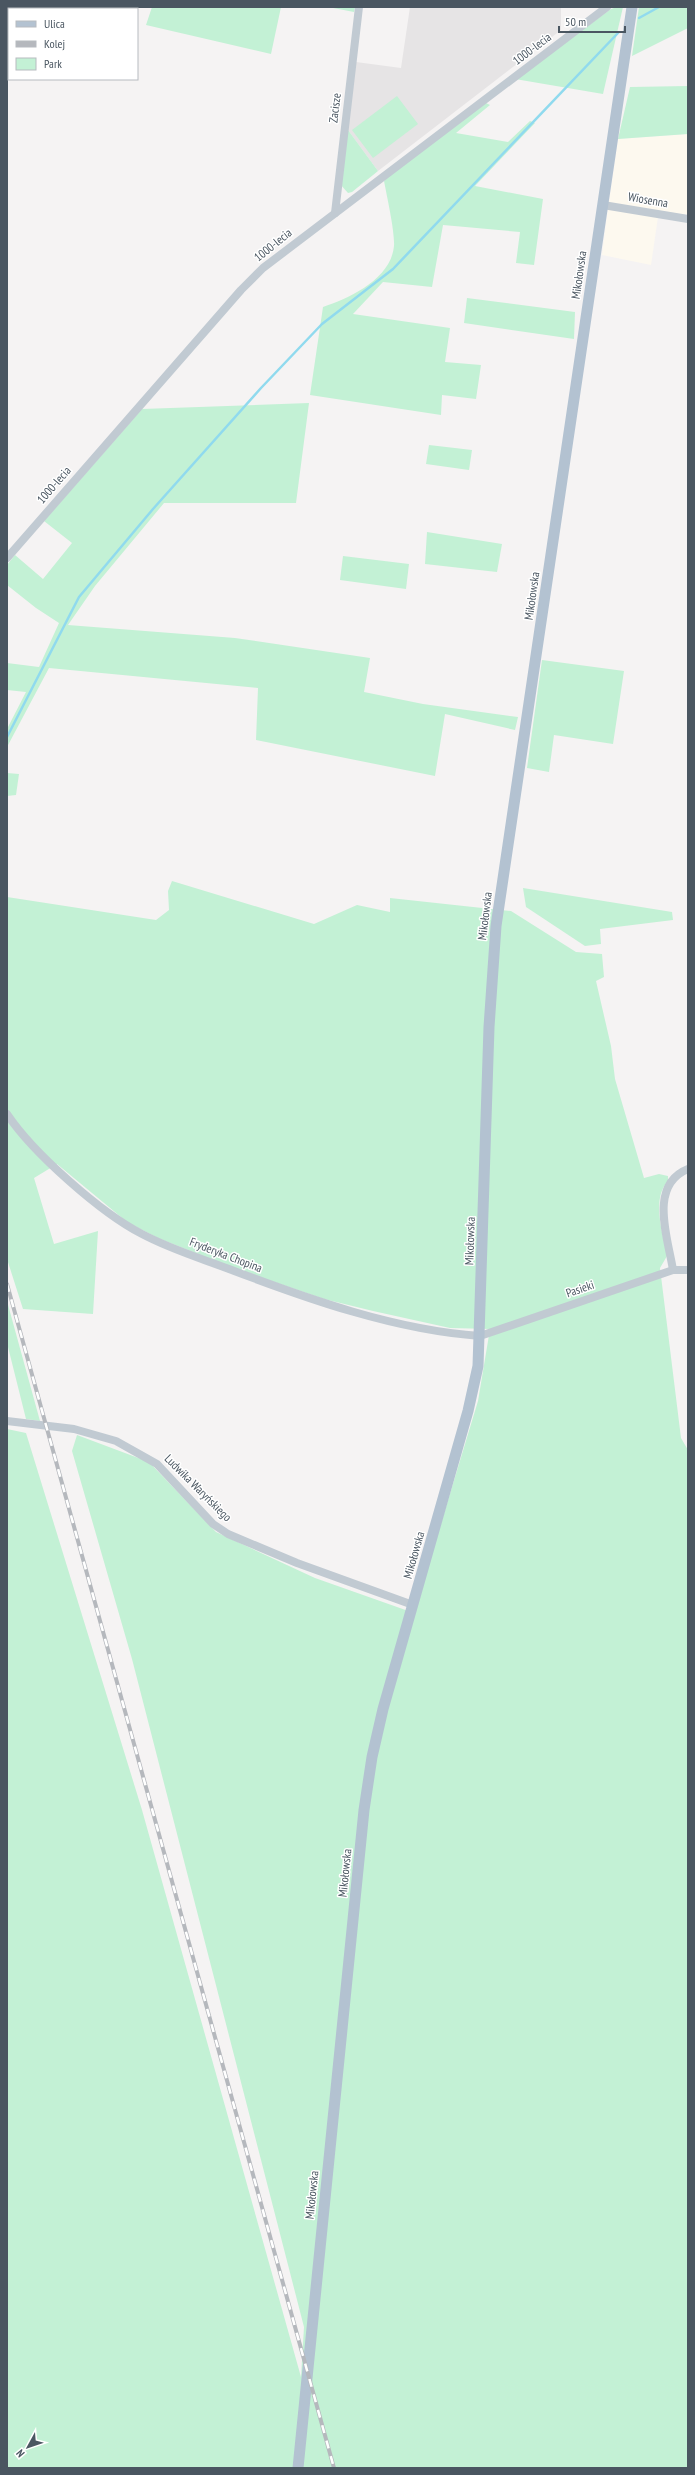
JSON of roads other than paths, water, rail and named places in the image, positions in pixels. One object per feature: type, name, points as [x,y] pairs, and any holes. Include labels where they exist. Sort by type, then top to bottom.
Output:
[{"type":"main road","name":"Mikołowska","points":[[298,2468],[364,1810],[372,1757],[382,1716],[468,1411],[478,1366],[489,1027],[496,926],[632,7]]},
{"type":"street","name":"Zacisze","points":[[335,213],[358,7]]},
{"type":"street","name":"1000-lecia","points":[[7,558],[241,290],[263,268],[607,7]]},
{"type":"street","name":"Wiosenna","points":[[603,205],[688,219]]},
{"type":"street","name":"Fryderyka Chopina","points":[[7,1114],[30,1143],[86,1193],[126,1224],[157,1241],[272,1286],[322,1302],[375,1317],[455,1334],[480,1336]]},
{"type":"street","points":[[673,1270],[663,1202],[666,1189],[674,1177],[688,1169]]},
{"type":"street","name":"Pasieki","points":[[480,1336],[673,1270],[688,1270]]},
{"type":"street","name":"Ludwika Waryńskiego","points":[[7,1421],[74,1429],[116,1441],[157,1464],[213,1524],[228,1534],[297,1563],[413,1605]]},
{"type":"waterway","points":[[639,18],[659,7]]},
{"type":"waterway","points":[[7,737],[79,597],[153,509],[261,388],[322,324],[393,269],[618,33]]},
{"type":"railway","points":[[7,1284],[334,2468]]}]
